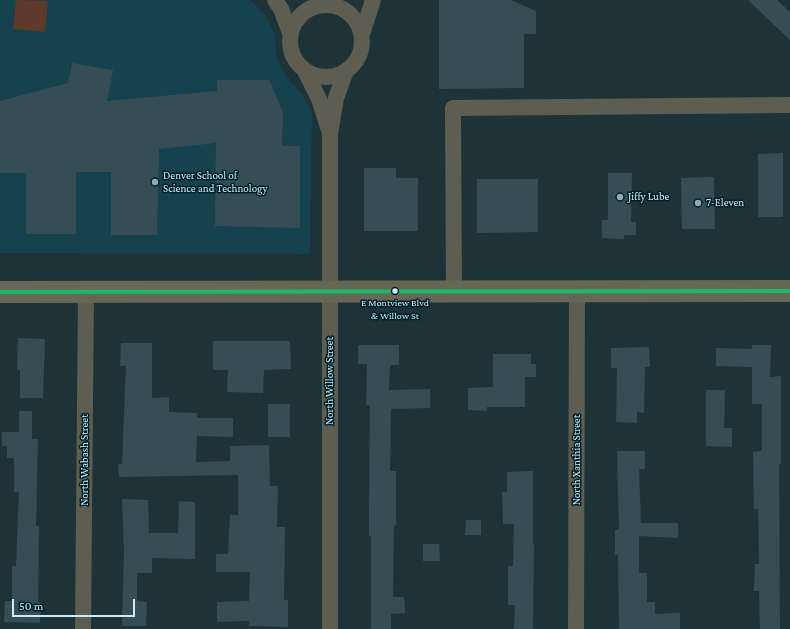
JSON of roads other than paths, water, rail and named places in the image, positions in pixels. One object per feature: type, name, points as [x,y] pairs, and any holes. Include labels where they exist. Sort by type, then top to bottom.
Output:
[{"type":"main road","points":[[0,292],[577,290],[790,291]]},
{"type":"street","points":[[275,0],[281,9],[290,33],[290,48],[295,61],[305,71],[318,76],[332,76],[346,71],[356,61],[361,48],[362,34],[373,0]]},
{"type":"street","points":[[290,33],[296,20],[306,11],[325,3],[346,11],[356,21],[362,34]]},
{"type":"street","name":"North Willow Street","points":[[305,71],[320,99],[330,134]]},
{"type":"street","name":"North Willow Street","points":[[330,629],[330,134],[336,98],[346,71]]},
{"type":"street","points":[[454,291],[453,108],[790,105]]},
{"type":"street","name":"North Xanthia Street","points":[[576,629],[577,290]]},
{"type":"street","name":"North Wabash Street","points":[[84,629],[86,292]]},
{"type":"place","name":"Denver School of Science and Technology","points":[[155,182]]},
{"type":"place","name":"Jiffy Lube","points":[[620,197]]},
{"type":"place","name":"7-Eleven","points":[[698,203]]},
{"type":"place","name":"E Montview Blvd & Willow St","points":[[395,291]]}]
